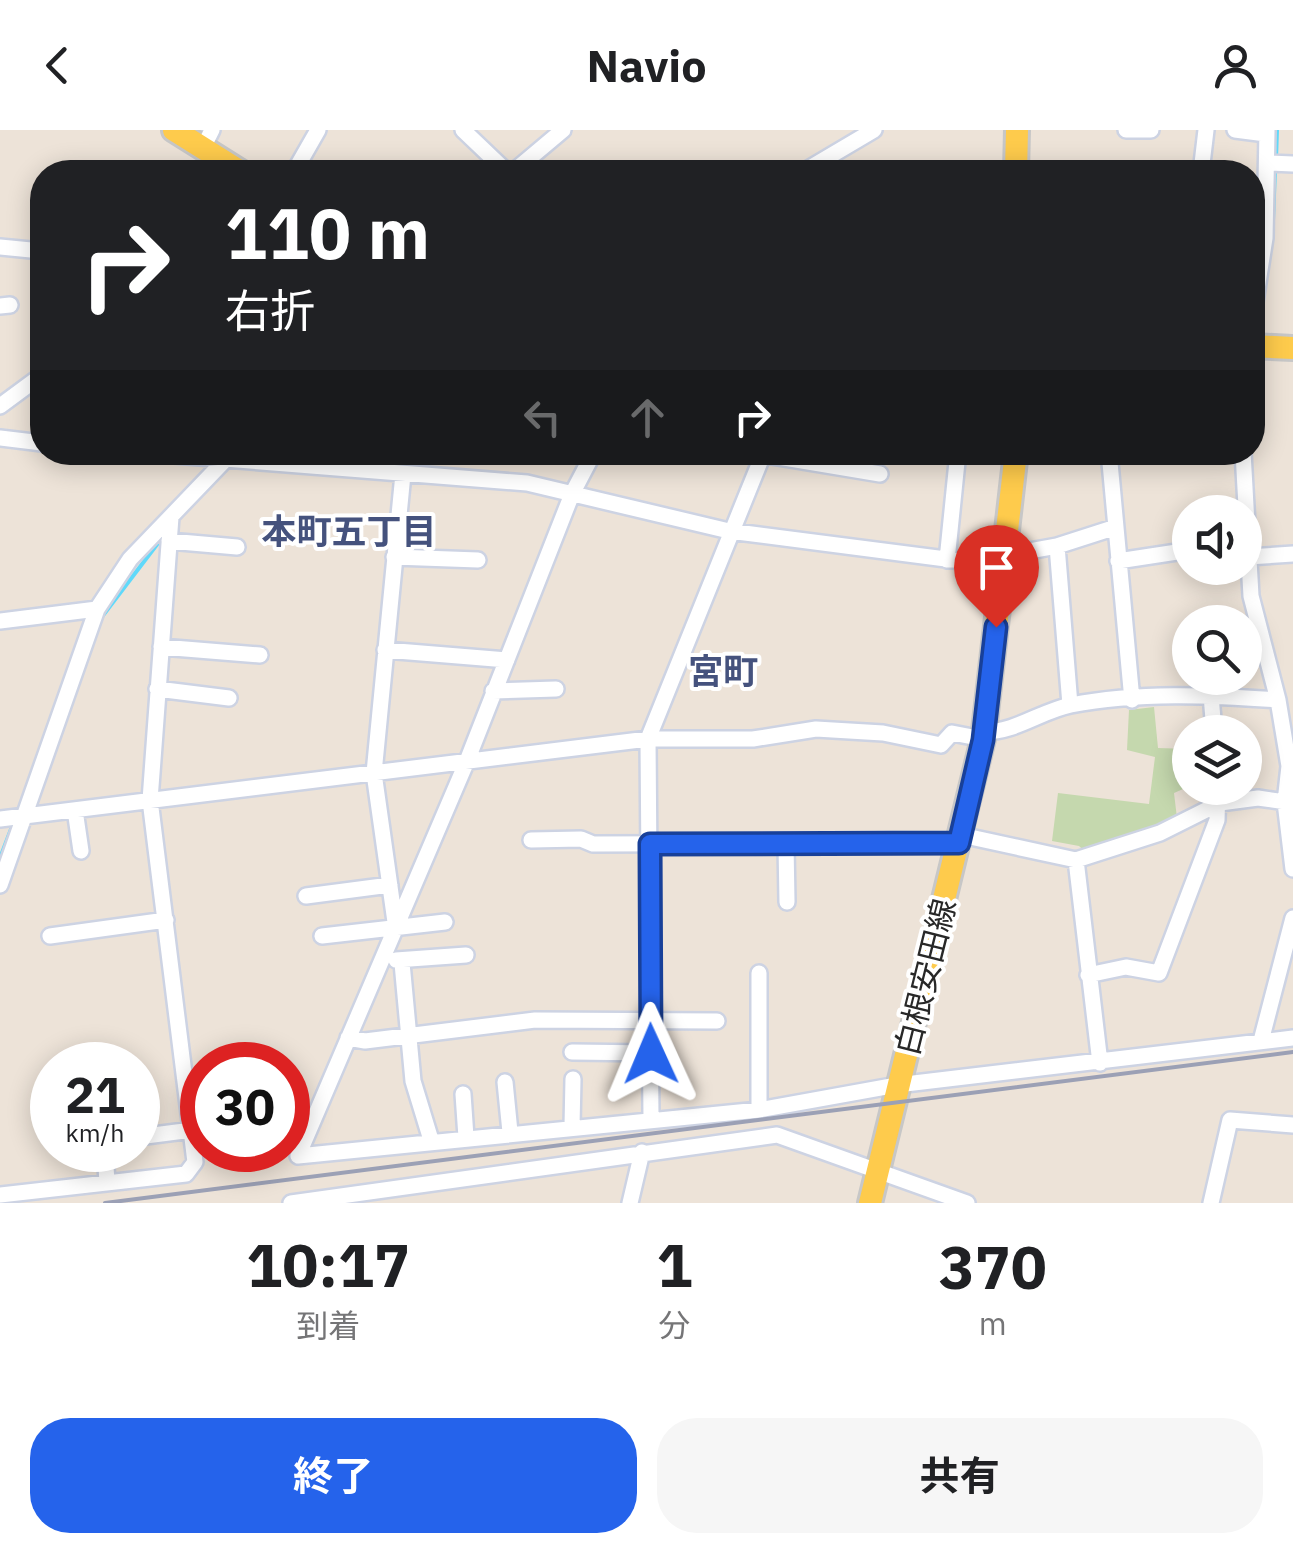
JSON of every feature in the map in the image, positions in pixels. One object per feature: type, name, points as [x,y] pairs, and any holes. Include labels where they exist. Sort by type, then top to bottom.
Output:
[{"type":"main road","points":[[174,130],[208,152]]},
{"type":"main road","points":[[1016,160],[1017,130]]},
{"type":"main road","points":[[1265,348],[1293,348]]},
{"type":"main road","name":"白根安田線","points":[[870,1203],[983,736],[1015,465]]},
{"type":"street","points":[[301,160],[318,130]]},
{"type":"street","points":[[463,130],[497,160]]},
{"type":"street","points":[[525,160],[563,130]]},
{"type":"street","points":[[823,160],[874,130]]},
{"type":"street","points":[[1126,130],[1151,130]]},
{"type":"street","points":[[1202,160],[1206,130]]},
{"type":"street","points":[[1235,130],[1266,132],[1265,238]]},
{"type":"street","points":[[1267,164],[1293,164]]},
{"type":"street","points":[[0,247],[30,250]]},
{"type":"street","points":[[0,406],[30,384]]},
{"type":"street","points":[[0,438],[30,442]]},
{"type":"street","points":[[0,885],[97,609],[130,559],[220,465]]},
{"type":"street","points":[[368,465],[403,474],[528,483],[729,531],[947,560],[1004,557],[1113,528]]},
{"type":"street","points":[[587,465],[572,494],[467,761],[298,1156],[758,1110],[896,1086],[1293,1038]]},
{"type":"street","points":[[651,1119],[648,739],[753,465]]},
{"type":"street","points":[[825,465],[880,474]]},
{"type":"street","points":[[947,560],[957,465]]},
{"type":"street","points":[[1110,465],[1132,700]]},
{"type":"street","points":[[1243,465],[1244,495]]},
{"type":"street","points":[[395,926],[374,773],[403,474]]},
{"type":"street","points":[[171,517],[150,800],[181,1042]]},
{"type":"street","points":[[169,541],[237,547]]},
{"type":"street","points":[[1057,546],[1070,705]]},
{"type":"street","points":[[1262,550],[1293,554]]},
{"type":"street","points":[[1118,561],[1172,553]]},
{"type":"street","points":[[394,557],[478,560]]},
{"type":"street","points":[[1250,585],[1290,766],[1293,869]]},
{"type":"street","points":[[0,621],[97,609]]},
{"type":"street","points":[[161,647],[260,655]]},
{"type":"street","points":[[384,650],[507,660]]},
{"type":"street","points":[[493,691],[556,689]]},
{"type":"street","points":[[157,690],[229,698]]},
{"type":"street","points":[[0,819],[648,739],[753,739],[816,728],[883,733],[941,746],[952,733],[983,736],[1002,732],[1070,705],[1211,695],[1278,700]]},
{"type":"street","points":[[1211,695],[1213,715]]},
{"type":"street","points":[[1262,799],[1289,803]]},
{"type":"street","points":[[532,840],[786,844],[960,839],[1076,860],[1160,833],[1203,805]]},
{"type":"street","points":[[1088,975],[1126,966],[1159,972],[1216,805]]},
{"type":"street","points":[[75,810],[81,851]]},
{"type":"street","points":[[786,844],[788,902]]},
{"type":"street","points":[[1076,860],[1100,1064]]},
{"type":"street","points":[[306,896],[390,885]]},
{"type":"street","points":[[1261,1041],[1293,918]]},
{"type":"street","points":[[50,936],[166,920]]},
{"type":"street","points":[[322,936],[444,922]]},
{"type":"street","points":[[382,956],[402,963],[466,955]]},
{"type":"street","points":[[402,963],[413,1081],[431,1140]]},
{"type":"street","points":[[758,1110],[759,973]]},
{"type":"street","points":[[348,1038],[535,1020],[717,1021]]},
{"type":"street","points":[[572,1052],[651,1054]]},
{"type":"street","points":[[572,1079],[572,1126]]},
{"type":"street","points":[[505,1082],[510,1132]]},
{"type":"street","points":[[463,1094],[466,1137]]},
{"type":"street","points":[[1211,1203],[1230,1120],[1293,1126]]},
{"type":"street","points":[[291,1203],[394,1196],[642,1152],[778,1135],[966,1203]]},
{"type":"street","points":[[630,1203],[642,1152]]},
{"type":"street","points":[[107,1172],[107,1182]]},
{"type":"street","points":[[0,1194],[187,1172]]},
{"type":"green space","points":[[1154,707],[1158,748],[1172,748],[1172,805],[1175,805],[1177,818],[1153,831],[1088,854],[1079,846],[1052,841],[1058,793],[1149,804],[1155,757],[1127,750],[1129,710]]},
{"type":"waterway","points":[[1276,160],[1277,130]]},
{"type":"waterway","points":[[1273,220],[1275,170]]},
{"type":"waterway","points":[[101,618],[165,534]]},
{"type":"waterway","points":[[0,858],[13,824]]},
{"type":"railway","points":[[105,1203],[1293,1052]]},
{"type":"district","name":"本町五丁目","points":[[349,531]]},
{"type":"district","name":"宮町","points":[[723,671]]},
{"type":"route","points":[[651,1054],[650,844],[959,843],[983,740],[996,627]]}]
